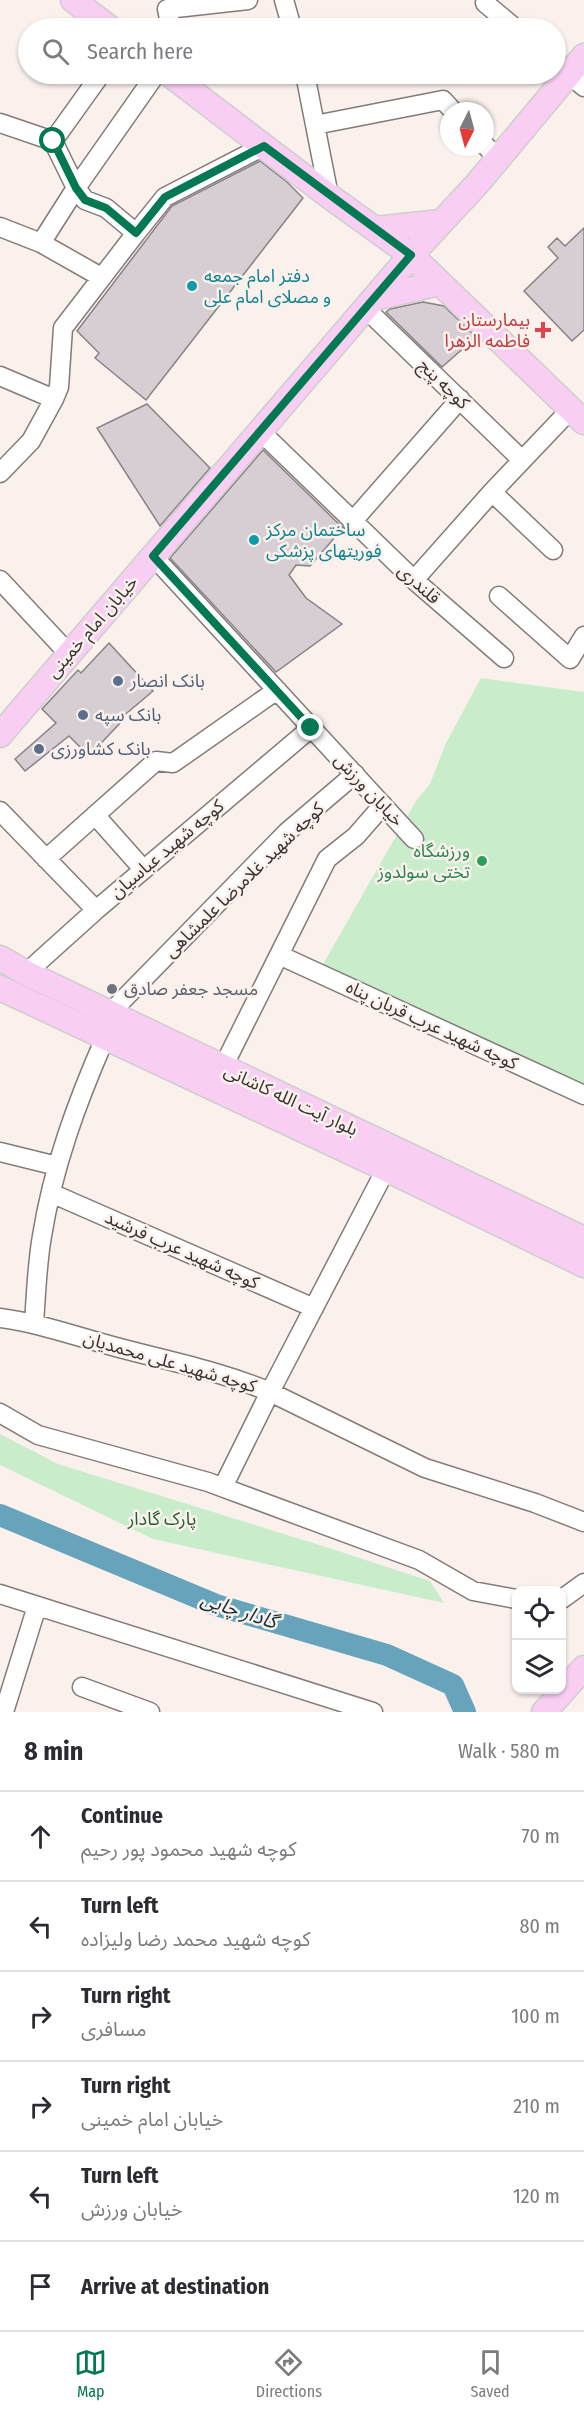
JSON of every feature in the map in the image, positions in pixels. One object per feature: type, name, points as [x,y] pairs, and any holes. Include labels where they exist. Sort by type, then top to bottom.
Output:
[{"type":"main road","points":[[73,0],[97,18]]},
{"type":"main road","points":[[186,84],[329,196],[411,255],[577,415]]},
{"type":"main road","name":"خیابان امام خمینی","points":[[494,148],[559,84]]},
{"type":"main road","name":"خیابان امام خمینی","points":[[1,731],[411,255],[477,184],[489,156]]},
{"type":"main road","points":[[375,229],[441,222]]},
{"type":"main road","points":[[370,303],[440,283]]},
{"type":"main road","name":"بلوار آیت الله کاشانی","points":[[0,957],[61,990],[584,1239]]},
{"type":"main road","name":"بلوار آیت الله کاشانی","points":[[0,988],[386,1169],[584,1265]]},
{"type":"main road","points":[[49,1012],[61,990]]},
{"type":"main road","points":[[544,1712],[584,1668]]},
{"type":"street","points":[[166,4],[248,0]]},
{"type":"street","points":[[284,0],[289,18]]},
{"type":"street","points":[[485,3],[503,18]]},
{"type":"street","points":[[53,141],[94,84]]},
{"type":"street","points":[[41,243],[76,188],[149,84]]},
{"type":"street","points":[[307,84],[329,196]]},
{"type":"street","points":[[315,124],[443,100],[445,102]]},
{"type":"street","points":[[0,123],[53,141],[76,188],[85,200],[106,208],[136,233]]},
{"type":"street","points":[[0,473],[31,441],[54,399],[59,387],[63,328],[165,197],[264,146]]},
{"type":"street","points":[[0,227],[41,243],[101,278]]},
{"type":"street","name":"کوچه پنج","points":[[370,303],[460,399],[522,460]]},
{"type":"street","points":[[0,376],[54,399]]},
{"type":"street","points":[[352,522],[460,399]]},
{"type":"street","points":[[414,579],[522,460],[577,415]]},
{"type":"street","name":"قلندری","points":[[260,431],[352,522],[504,658]]},
{"type":"street","points":[[492,492],[553,550]]},
{"type":"street","name":"خیابان ورزش","points":[[153,556],[414,839]]},
{"type":"street","points":[[0,580],[69,654]]},
{"type":"street","points":[[499,596],[570,659],[584,636]]},
{"type":"street","points":[[46,858],[156,761],[173,763],[277,690]]},
{"type":"street","name":"کوچه شهید عباسیان","points":[[26,973],[143,869],[311,728]]},
{"type":"street","name":"کوچه شهید غلامرضا علمشاهی","points":[[110,1013],[288,832],[355,774]]},
{"type":"street","points":[[223,1067],[327,859],[356,836],[383,805]]},
{"type":"street","points":[[0,811],[96,910]]},
{"type":"street","points":[[95,815],[143,869]]},
{"type":"street","name":"کوچه شهید عرب قربان پناه","points":[[279,955],[584,1095]]},
{"type":"street","points":[[34,1323],[41,1237],[57,1166],[79,1099],[105,1038]]},
{"type":"street","points":[[0,1152],[57,1166]]},
{"type":"street","name":"کوچه شهید علی محمدیان","points":[[0,1318],[34,1323],[115,1347],[235,1377],[270,1392],[386,1169]]},
{"type":"street","name":"کوچه شهید عرب فرشید","points":[[51,1193],[314,1308]]},
{"type":"street","points":[[223,1487],[270,1392],[425,1468],[535,1503],[584,1522]]},
{"type":"street","points":[[0,1413],[38,1435],[223,1487],[419,1560],[473,1591],[512,1598]]},
{"type":"street","points":[[566,1596],[584,1583]]},
{"type":"street","points":[[0,1594],[373,1712]]},
{"type":"street","points":[[4,1712],[37,1606]]},
{"type":"street","points":[[82,1687],[150,1712]]},
{"type":"green space","name":"ورزشگاه تختی سولدوز","points":[[481,678],[584,692],[584,1090],[318,973],[416,801],[430,784],[446,743]]},
{"type":"green space","name":"پارک گادار","points":[[0,1434],[58,1464],[430,1581],[444,1603],[153,1539],[0,1465]]},
{"type":"building","name":"دفتر امام جمعه و مصلای امام علی","points":[[260,161],[303,198],[146,400],[95,358],[99,353],[77,331],[172,206]]},
{"type":"building","points":[[584,228],[584,330],[572,341],[524,291],[558,258],[548,247],[557,238],[565,246]]},
{"type":"building","points":[[423,302],[444,306],[474,335],[474,339],[442,367],[386,312],[390,309]]},
{"type":"building","points":[[147,404],[210,468],[160,526],[97,428]]},
{"type":"building","name":"ساختمان مرکز فوریتهای پزشکی","points":[[263,450],[343,528],[310,566],[296,565],[289,575],[306,598],[342,624],[276,672],[170,558]]},
{"type":"building","points":[[109,643],[153,691],[121,718],[123,720],[89,756],[69,736],[25,771],[15,759],[56,723],[42,709],[78,670],[81,673]]},
{"type":"waterway","name":"گادار چایی","points":[[0,1515],[216,1605],[387,1655],[453,1685],[465,1712]]},
{"type":"place","name":"دفتر امام جمعه و مصلای امام علی","points":[[192,286]]},
{"type":"place","name":"بیمارستان فاطمه الزهرا","points":[[543,330]]},
{"type":"place","name":"ساختمان مرکز فوریتهای پزشکی","points":[[254,540]]},
{"type":"place","name":"بانک انصار","points":[[118,681]]},
{"type":"place","name":"بانک سپه","points":[[83,715]]},
{"type":"place","name":"بانک کشاورزی","points":[[39,749]]},
{"type":"place","name":"ورزشگاه تختی سولدوز","points":[[482,861]]},
{"type":"place","name":"مسجد جعفر صادق","points":[[112,989]]},
{"type":"route","points":[[53,141],[76,188],[85,200],[106,208],[136,233],[165,197],[264,146],[411,255],[153,556],[311,728]]}]
